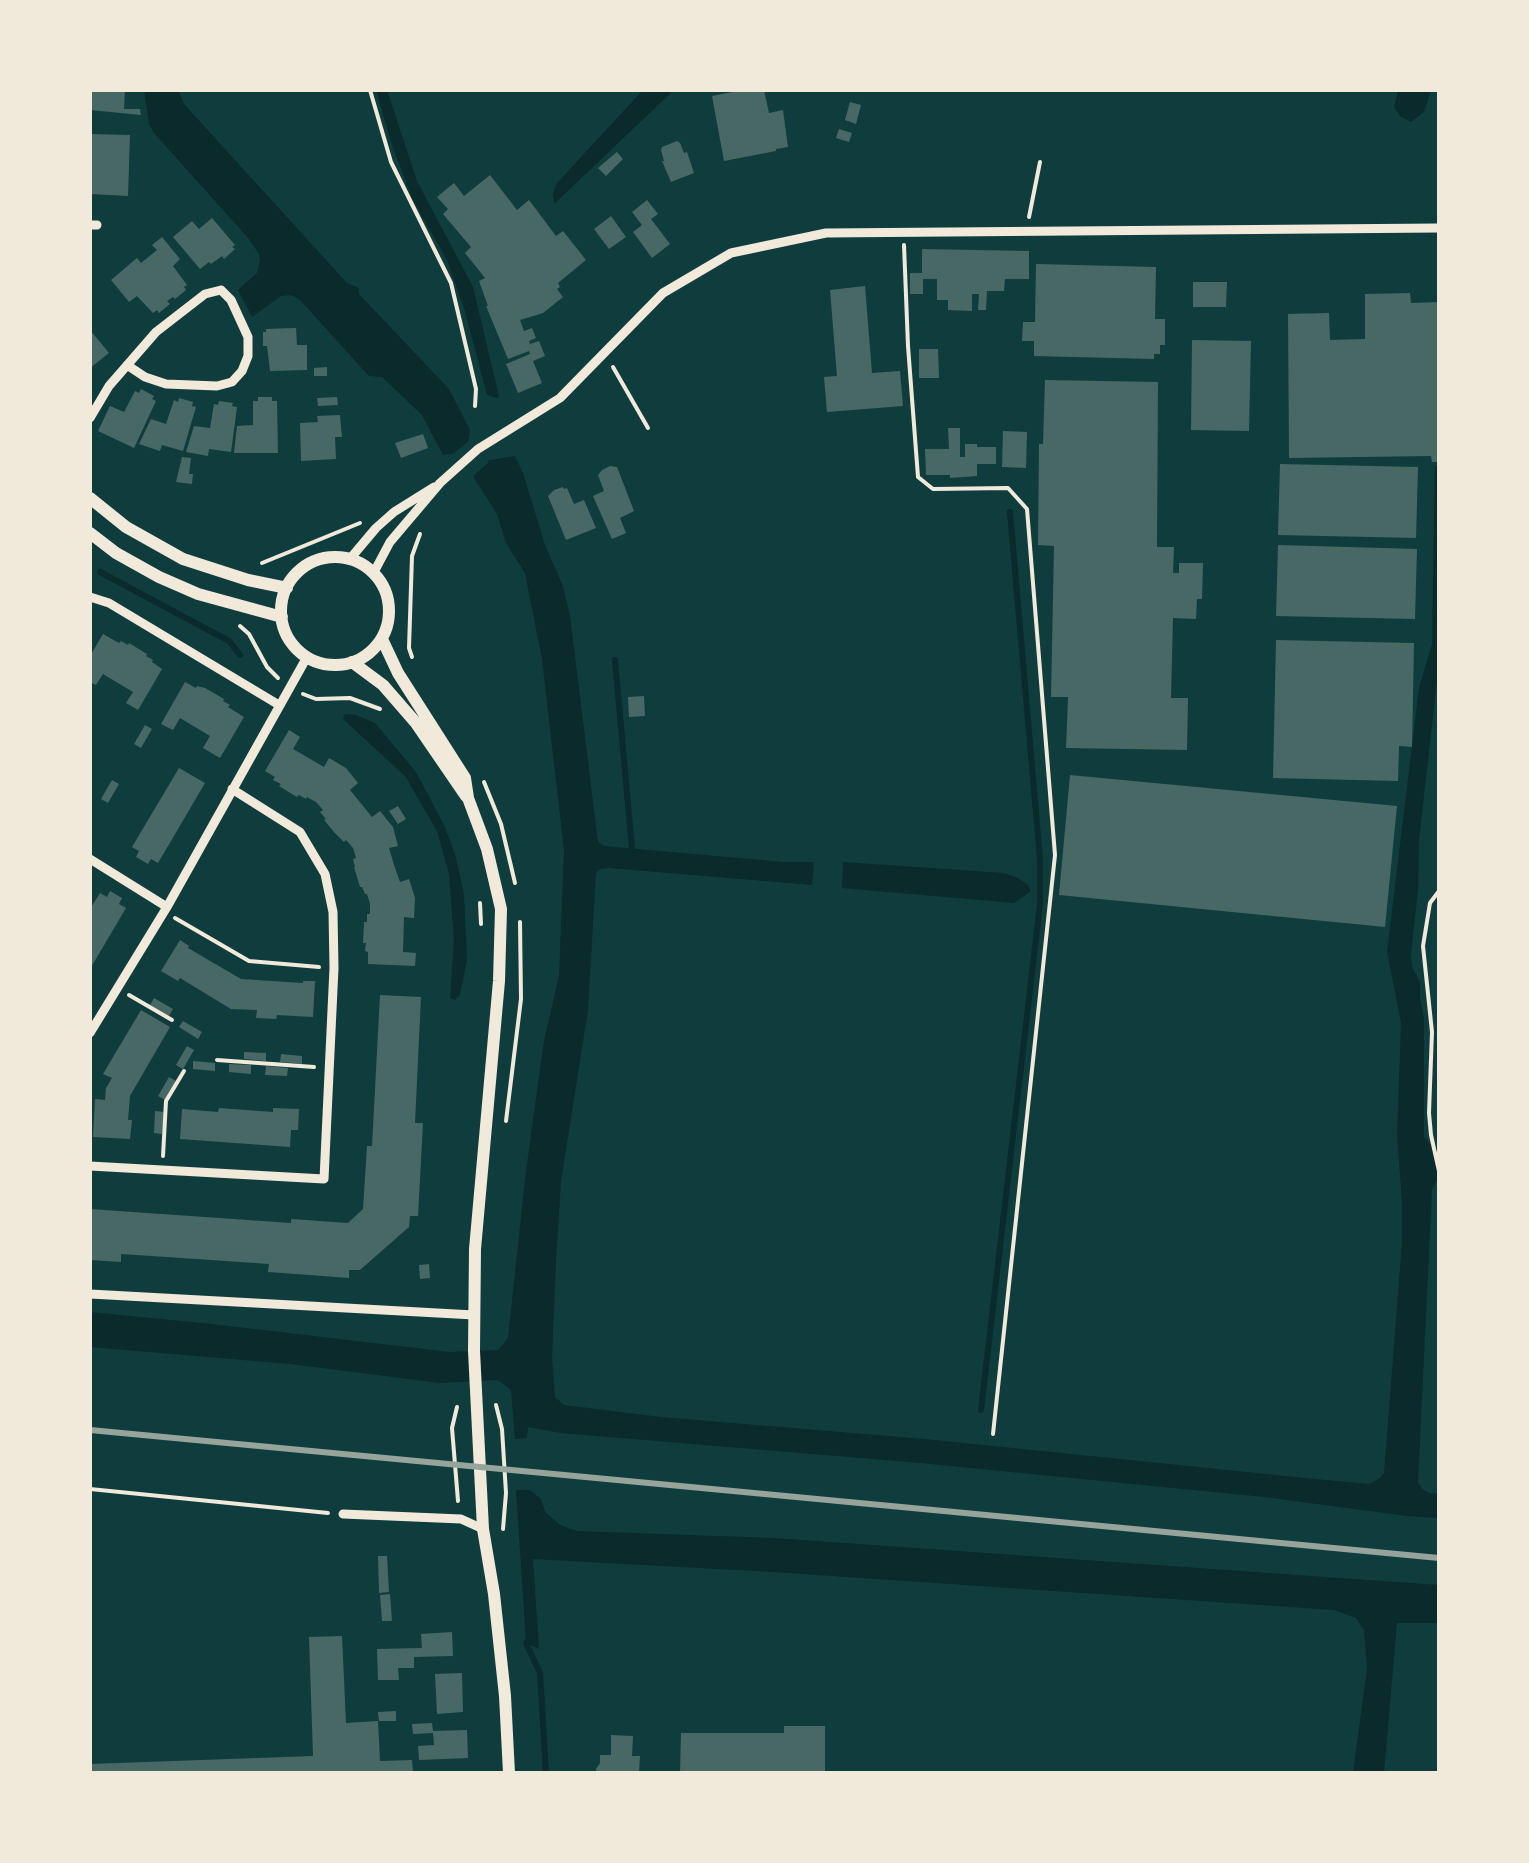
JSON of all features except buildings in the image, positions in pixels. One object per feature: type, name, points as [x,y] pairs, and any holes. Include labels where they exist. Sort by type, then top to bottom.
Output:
[{"type":"main road","points":[[90,498],[126,527],[184,559],[287,588]]},
{"type":"main road","points":[[90,533],[116,554],[159,578],[198,594],[282,617]]},
{"type":"main road","points":[[329,558],[349,560],[373,574],[384,588],[389,605],[382,639],[369,654],[352,662],[326,664],[308,657],[291,642],[282,617],[282,602],[299,572],[329,558]]},
{"type":"main road","points":[[382,639],[398,673],[465,778],[500,909],[499,981],[476,1248],[474,1350],[483,1530],[504,1679],[509,1773]]},
{"type":"main road","points":[[352,662],[383,685],[416,723],[468,798]]},
{"type":"street","points":[[349,560],[394,512],[440,483],[478,449],[560,398],[663,293],[731,253],[826,233],[1439,228]]},
{"type":"street","points":[[90,418],[109,386],[127,365],[156,332],[205,294],[221,290],[231,300],[248,337],[248,356],[242,370],[232,382],[217,386],[166,384],[144,377],[127,365]]},
{"type":"street","points":[[373,574],[390,542],[440,483]]},
{"type":"street","points":[[90,597],[109,604],[279,705]]},
{"type":"street","points":[[90,1033],[308,657]]},
{"type":"street","points":[[90,1166],[324,1179],[334,968],[333,912],[325,874],[300,832],[232,789]]},
{"type":"street","points":[[90,858],[165,909]]},
{"type":"street","points":[[90,1294],[474,1314]]},
{"type":"street","points":[[342,1514],[461,1518],[483,1530]]},
{"type":"path","points":[[370,90],[391,162],[451,283],[476,390],[476,406]]},
{"type":"path","points":[[1026,232],[1040,162]]},
{"type":"path","points":[[904,232],[918,477],[933,490],[1008,488],[1027,509],[1056,855],[993,1434]]},
{"type":"path","points":[[604,353],[648,428]]},
{"type":"path","points":[[248,566],[358,524]]},
{"type":"path","points":[[412,556],[408,648],[413,661]]},
{"type":"path","points":[[248,634],[274,676],[290,686],[316,699],[350,698],[382,710]]},
{"type":"path","points":[[1439,891],[1430,903],[1423,946],[1432,1032],[1429,1113],[1439,1171]]},
{"type":"path","points":[[479,898],[482,930]]},
{"type":"path","points":[[165,909],[248,960],[334,968]]},
{"type":"path","points":[[117,988],[172,1020]]},
{"type":"path","points":[[217,1060],[329,1068]]},
{"type":"path","points":[[162,1170],[166,1102],[184,1071]]},
{"type":"path","points":[[90,1489],[342,1514]]},
{"type":"water","points":[[144,90],[178,90],[184,104],[449,389],[470,430],[468,445],[484,461],[515,456],[563,586],[570,616],[598,842],[604,846],[814,862],[812,885],[609,868],[596,873],[588,1010],[561,1181],[556,1262],[552,1357],[555,1397],[564,1405],[1369,1484],[1380,1478],[1384,1473],[1402,1242],[1397,1135],[1401,1023],[1387,952],[1419,688],[1432,644],[1435,466],[1439,466],[1439,663],[1411,954],[1412,967],[1420,982],[1424,1018],[1424,1137],[1439,1148],[1439,1176],[1432,1190],[1418,1482],[1429,1493],[1439,1494],[1439,1518],[1264,1497],[528,1427],[527,1438],[515,1439],[511,1390],[498,1380],[440,1383],[290,1364],[90,1347],[90,1312],[450,1352],[498,1350],[508,1338],[544,1040],[559,976],[564,850],[542,659],[525,573],[506,543],[497,514],[458,453],[443,455],[422,415],[382,377],[369,376],[300,300],[291,295],[281,296],[252,317],[238,290],[257,273],[259,254],[154,133]]},
{"type":"water","points":[[376,90],[387,90],[417,181],[473,287],[497,398],[487,395],[447,260],[413,200]]},
{"type":"water","points":[[643,90],[674,90],[554,204],[557,183]]},
{"type":"water","points":[[1398,90],[1431,90],[1424,112],[1411,122],[1394,107]]},
{"type":"water","points":[[345,714],[375,723],[416,772],[444,825],[464,894],[467,960],[460,995],[455,1000],[450,998],[454,940],[449,874],[437,831],[405,776],[343,719]]},
{"type":"water","points":[[843,862],[1004,873],[1018,878],[1031,891],[1014,903],[842,888]]},
{"type":"water","points":[[516,1490],[530,1490],[541,1499],[545,1512],[560,1525],[577,1531],[774,1538],[1439,1585],[1439,1623],[1397,1623],[1384,1773],[1353,1773],[1367,1669],[1364,1630],[1356,1618],[1334,1610],[533,1559],[539,1649],[526,1643]]},
{"type":"pier","points":[[470,440],[489,462],[472,477],[452,455]]},
{"type":"waterway","points":[[981,1410],[1040,904],[1040,859],[1010,512]]},
{"type":"waterway","points":[[100,572],[229,641],[240,655]]},
{"type":"waterway","points":[[615,660],[632,849]]},
{"type":"waterway","points":[[526,1643],[540,1673],[546,1773]]},
{"type":"railway","points":[[90,1430],[1439,1558]]}]
